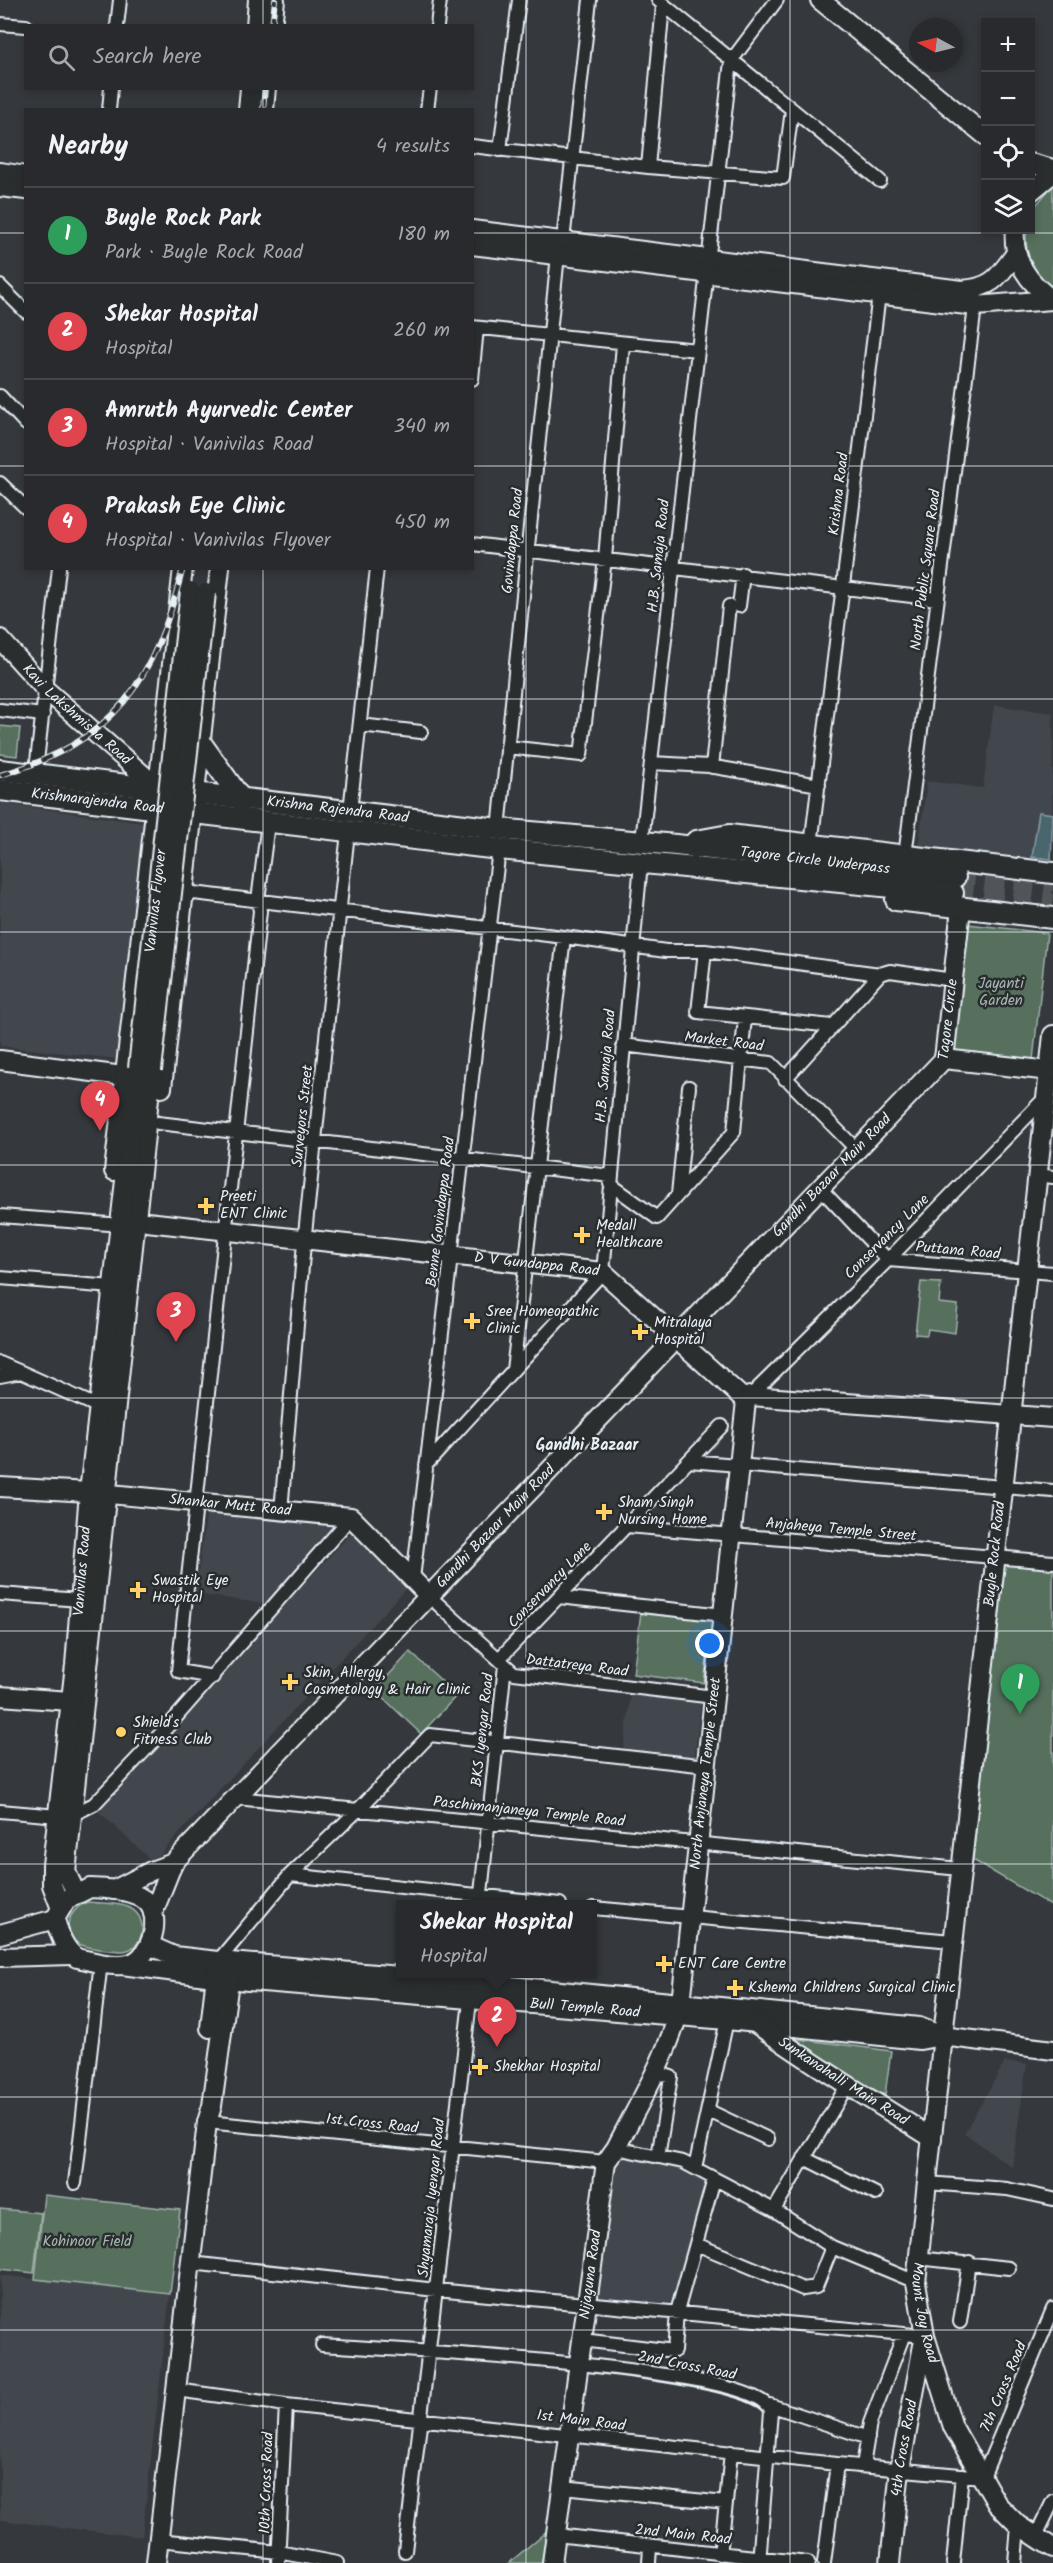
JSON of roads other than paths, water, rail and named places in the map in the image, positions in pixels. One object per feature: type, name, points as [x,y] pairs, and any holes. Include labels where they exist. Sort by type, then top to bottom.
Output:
[{"type":"main road","points":[[256,24],[258,0]]},
{"type":"main road","points":[[272,24],[275,0]]},
{"type":"main road","points":[[820,0],[981,132]]},
{"type":"main road","points":[[248,108],[250,90]]},
{"type":"main road","points":[[264,108],[266,90]]},
{"type":"main road","points":[[1035,165],[1053,171],[1035,187]]},
{"type":"main road","points":[[0,172],[24,176]]},
{"type":"main road","points":[[0,187],[24,190]]},
{"type":"main road","points":[[474,230],[561,248],[706,266],[962,290],[976,298]]},
{"type":"main road","points":[[1015,234],[1016,253],[1024,272],[1036,288],[1053,300]]},
{"type":"main road","points":[[474,245],[561,248]]},
{"type":"main road","points":[[976,298],[994,281],[1016,253]]},
{"type":"main road","points":[[706,266],[879,294],[1053,300]]},
{"type":"main road","points":[[0,1060],[138,1071],[154,807],[183,570]]},
{"type":"main road","name":"Vanivilas Flyover","points":[[193,570],[198,592]]},
{"type":"main road","name":"Vanivilas Flyover","points":[[128,1229],[138,1071],[198,592],[208,570]]},
{"type":"main road","points":[[128,1229],[158,1123],[220,570]]},
{"type":"main road","name":"Kavi Lakshmisha Road","points":[[0,639],[46,690],[157,787]]},
{"type":"main road","points":[[201,743],[241,799]]},
{"type":"main road","name":"Krishna Rajendra Road","points":[[0,770],[34,784],[157,787],[350,811],[499,839],[641,863],[686,868],[723,880],[956,893]]},
{"type":"main road","name":"Krishnarajendra Road","points":[[0,790],[34,784],[193,814]]},
{"type":"main road","name":"Krishna Rajendra Road","points":[[193,814],[348,831],[499,839],[642,841],[676,845]]},
{"type":"main road","points":[[676,845],[729,835],[1053,873]]},
{"type":"main road","name":"Tagore Circle Underpass","points":[[676,845],[956,893]]},
{"type":"main road","points":[[956,893],[1053,918]]},
{"type":"main road","name":"Tagore Circle","points":[[956,893],[953,980],[944,1059],[1051,1072]]},
{"type":"main road","points":[[1051,1072],[1053,1035]]},
{"type":"main road","name":"Gandhi Bazaar Main Road","points":[[173,1863],[944,1059]]},
{"type":"main road","name":"Bugle Rock Road","points":[[942,2036],[1026,1273],[1045,1176],[1046,1102],[1051,1072]]},
{"type":"main road","name":"D V Gundappa Road","points":[[128,1229],[225,1231],[603,1272],[748,1399]]},
{"type":"main road","name":"Vanivilas Road","points":[[57,1913],[52,1885],[88,1668],[98,1493],[99,1407],[113,1287],[128,1229]]},
{"type":"main road","name":"Vanivilas Road","points":[[65,1815],[70,1701],[80,1600],[98,1493],[128,1229]]},
{"type":"main road","points":[[748,1399],[1053,1418]]},
{"type":"main road","name":"North Anjaneya Temple Street","points":[[679,2010],[748,1399]]},
{"type":"main road","name":"Shankar Mutt Road","points":[[0,1487],[98,1493],[351,1517]]},
{"type":"main road","points":[[351,1517],[429,1596]]},
{"type":"main road","points":[[0,1696],[70,1701]]},
{"type":"main road","points":[[65,1815],[66,1872],[76,1893]]},
{"type":"main road","points":[[114,1890],[151,1871],[173,1863]]},
{"type":"main road","points":[[57,1913],[62,1941],[77,1958],[122,1965],[142,1957],[149,1945],[153,1928],[153,1913],[173,1863]]},
{"type":"main road","points":[[1,1934],[57,1913],[76,1893],[90,1888],[114,1890],[140,1898],[148,1903],[153,1913]]},
{"type":"main road","name":"Bull Temple Road","points":[[149,1945],[174,1956],[223,1970]]},
{"type":"main road","points":[[0,1957],[72,1955]]},
{"type":"main road","name":"Bull Temple Road","points":[[122,1965],[472,1985],[679,2010],[919,2027],[942,2036],[1053,2050]]},
{"type":"main road","points":[[156,2563],[207,2121],[203,2110],[223,1970]]},
{"type":"main road","name":"Bull Temple Road","points":[[679,2010],[756,2024],[920,2040],[942,2036]]},
{"type":"main road","name":"Nijaguna Road","points":[[552,2563],[587,2304],[611,2155],[655,2073],[675,2028],[679,2010]]},
{"type":"main road","name":"Sunkanahalli Main Road","points":[[756,2024],[806,2060],[932,2138]]},
{"type":"main road","name":"Mount Joy Road","points":[[942,2036],[916,2282],[925,2336],[953,2427],[997,2504],[1018,2525],[1053,2548]]},
{"type":"main road","name":"4th Cross Road","points":[[890,2563],[900,2469],[925,2336]]},
{"type":"street","points":[[117,24],[120,0]]},
{"type":"street","points":[[437,24],[440,0]]},
{"type":"street","points":[[500,150],[519,0]]},
{"type":"street","name":"Govindappa Road","points":[[499,839],[549,336],[590,0]]},
{"type":"street","points":[[731,61],[777,0]]},
{"type":"street","points":[[648,167],[661,2]]},
{"type":"street","points":[[661,2],[880,181]]},
{"type":"street","points":[[0,24],[24,26]]},
{"type":"street","name":"H.B. Samaja Road","points":[[642,841],[731,61]]},
{"type":"street","points":[[109,108],[111,90]]},
{"type":"street","points":[[427,108],[430,90]]},
{"type":"street","points":[[474,146],[648,167],[783,178],[792,110]]},
{"type":"street","points":[[0,286],[24,310]]},
{"type":"street","name":"Krishna Road","points":[[811,845],[879,294]]},
{"type":"street","name":"North Public Square Road","points":[[905,856],[976,298]]},
{"type":"street","points":[[474,345],[475,328],[697,350]]},
{"type":"street","points":[[507,747],[581,755],[604,559],[623,344]]},
{"type":"street","points":[[0,396],[24,422]]},
{"type":"street","points":[[0,483],[24,506]]},
{"type":"street","points":[[474,544],[743,574],[937,599]]},
{"type":"street","points":[[34,784],[59,570]]},
{"type":"street","points":[[350,811],[377,570]]},
{"type":"street","points":[[712,767],[734,606],[743,574]]},
{"type":"street","points":[[0,710],[43,715]]},
{"type":"street","points":[[360,725],[421,732]]},
{"type":"street","points":[[651,763],[712,767],[819,785]]},
{"type":"street","points":[[213,1677],[178,1671],[237,1133],[260,911],[258,900],[268,823]]},
{"type":"street","name":"Surveyors Street","points":[[281,1511],[304,1239],[348,831]]},
{"type":"street","name":"Benne Govindappa Road","points":[[413,1579],[499,839]]},
{"type":"street","name":"H.B. Samaja Road","points":[[603,1272],[631,946],[641,863]]},
{"type":"street","points":[[185,892],[666,951],[705,951],[880,974],[890,971],[953,980]]},
{"type":"street","points":[[513,1370],[564,937]]},
{"type":"street","points":[[705,951],[698,1012],[832,1026]]},
{"type":"street","points":[[785,1078],[880,974]]},
{"type":"street","points":[[158,1123],[462,1157],[611,1180],[657,1218],[734,1132],[745,1018]]},
{"type":"street","name":"Market Road","points":[[622,1045],[771,1063],[857,1150]]},
{"type":"street","points":[[678,1194],[689,1087]]},
{"type":"street","name":"Conservancy Lane","points":[[748,1399],[888,1260],[1040,1102],[1046,1102]]},
{"type":"street","points":[[820,1188],[888,1260]]},
{"type":"street","points":[[0,1216],[128,1229]]},
{"type":"street","name":"Puttana Road","points":[[888,1260],[1026,1273],[1053,1273]]},
{"type":"street","points":[[426,1465],[603,1272]]},
{"type":"street","points":[[0,1278],[113,1287]]},
{"type":"street","points":[[0,1363],[99,1407]]},
{"type":"street","points":[[0,1376],[21,1372]]},
{"type":"street","name":"Conservancy Lane","points":[[502,1662],[559,1597],[722,1426]]},
{"type":"street","points":[[689,1461],[1053,1491]]},
{"type":"street","points":[[0,1811],[65,1815],[94,1804],[213,1677],[351,1517]]},
{"type":"street","name":"Anjaheya Temple Street","points":[[627,1526],[1053,1562]]},
{"type":"street","points":[[0,1594],[80,1600]]},
{"type":"street","name":"Dattatreya Road","points":[[429,1596],[514,1673],[714,1697]]},
{"type":"street","points":[[559,1597],[724,1615]]},
{"type":"street","name":"BKS Iyengar Road","points":[[481,1900],[497,1743],[502,1662]]},
{"type":"street","points":[[223,1970],[290,1875],[357,1811],[430,1735],[707,1766]]},
{"type":"street","name":"Paschimanjaneya Temple Road","points":[[236,1798],[960,1869]]},
{"type":"street","points":[[290,1875],[474,1900]]},
{"type":"street","points":[[597,1908],[952,1941]]},
{"type":"street","points":[[75,2183],[102,1962]]},
{"type":"street","name":"Shyamaraja Iyengar Road","points":[[405,2551],[472,1985]]},
{"type":"street","points":[[695,2168],[727,2020]]},
{"type":"street","points":[[655,2073],[671,2077],[658,2157]]},
{"type":"street","points":[[774,2210],[848,2084]]},
{"type":"street","points":[[709,2111],[768,2139]]},
{"type":"street","name":"1st Cross Road","points":[[207,2121],[452,2148],[658,2157],[683,2162],[774,2210],[832,2247],[916,2282]]},
{"type":"street","points":[[804,2158],[876,2194]]},
{"type":"street","points":[[582,2340],[674,2351],[677,2312],[714,2179]]},
{"type":"street","points":[[927,2183],[1007,2189],[1053,2199]]},
{"type":"street","points":[[696,2244],[803,2289],[811,2290],[816,2287],[832,2247]]},
{"type":"street","points":[[918,2258],[1009,2268]]},
{"type":"street","points":[[960,2322],[969,2262]]},
{"type":"street","points":[[191,2263],[436,2290],[925,2336]]},
{"type":"street","name":"7th Cross Road","points":[[983,2477],[1053,2309]]},
{"type":"street","points":[[863,2466],[870,2423],[904,2334]]},
{"type":"street","name":"2nd Cross Road","points":[[322,2345],[579,2362],[706,2382],[763,2398],[770,2405],[868,2438]]},
{"type":"street","name":"1st Main Road","points":[[176,2390],[286,2405],[769,2457],[983,2477]]},
{"type":"street","name":"10th Cross Road","points":[[279,2557],[286,2405]]},
{"type":"street","points":[[759,2561],[769,2457],[770,2405]]},
{"type":"street","points":[[720,2554],[731,2452]]},
{"type":"street","points":[[824,2563],[837,2464]]},
{"type":"street","points":[[953,2563],[962,2475]]},
{"type":"street","points":[[562,2487],[726,2503]]},
{"type":"street","points":[[1036,2536],[1053,2500]]},
{"type":"street","points":[[1015,2563],[1018,2525]]},
{"type":"street","name":"2nd Main Road","points":[[556,2535],[720,2554],[759,2561],[808,2563]]},
{"type":"street","points":[[158,2540],[337,2563]]},
{"type":"street","points":[[649,2563],[650,2547]]},
{"type":"water","points":[[1039,812],[1053,814],[1051,859],[1032,857]]},
{"type":"tunnel","points":[[955,877],[1053,889]]},
{"type":"tunnel","points":[[953,893],[1053,904]]},
{"type":"railway","points":[[272,24],[275,0]]},
{"type":"railway","points":[[263,108],[265,90]]},
{"type":"railway","points":[[0,775],[40,761],[73,745],[101,725],[124,702],[143,674],[158,643],[172,608],[182,570]]},
{"type":"place","name":"Prakash Eye Clinic","points":[[100,1131]]},
{"type":"place","name":"Preeti ENT Clinic","points":[[206,1206]]},
{"type":"place","name":"Medall Healthcare","points":[[582,1235]]},
{"type":"place","name":"Sree Homeopathic Clinic","points":[[472,1321]]},
{"type":"place","name":"Mitralaya Hospital","points":[[640,1332]]},
{"type":"place","name":"Amruth Ayurvedic Center","points":[[176,1342]]},
{"type":"place","name":"Sham Singh Nursing Home","points":[[604,1512]]},
{"type":"place","name":"Swastik Eye Hospital","points":[[138,1590]]},
{"type":"place","name":"Skin, Allergy, Cosmetology & Hair Clinic","points":[[290,1682]]},
{"type":"place","name":"Bugle Rock Park","points":[[1020,1714]]},
{"type":"place","name":"Shield's Fitness Club","points":[[121,1732]]},
{"type":"place","name":"ENT Care Centre","points":[[664,1964]]},
{"type":"place","name":"Kshema Childrens Surgical Clinic","points":[[735,1988]]},
{"type":"place","name":"Shekar Hospital","points":[[497,2047]]},
{"type":"place","name":"Shekhar Hospital","points":[[480,2067]]},
{"type":"district","name":"Gandhi Bazaar","points":[[587,1445]]},
{"type":"park label","name":"Jayanti Garden","points":[[1001,992]]},
{"type":"park label","name":"Kohinoor Field","points":[[87,2242]]}]
